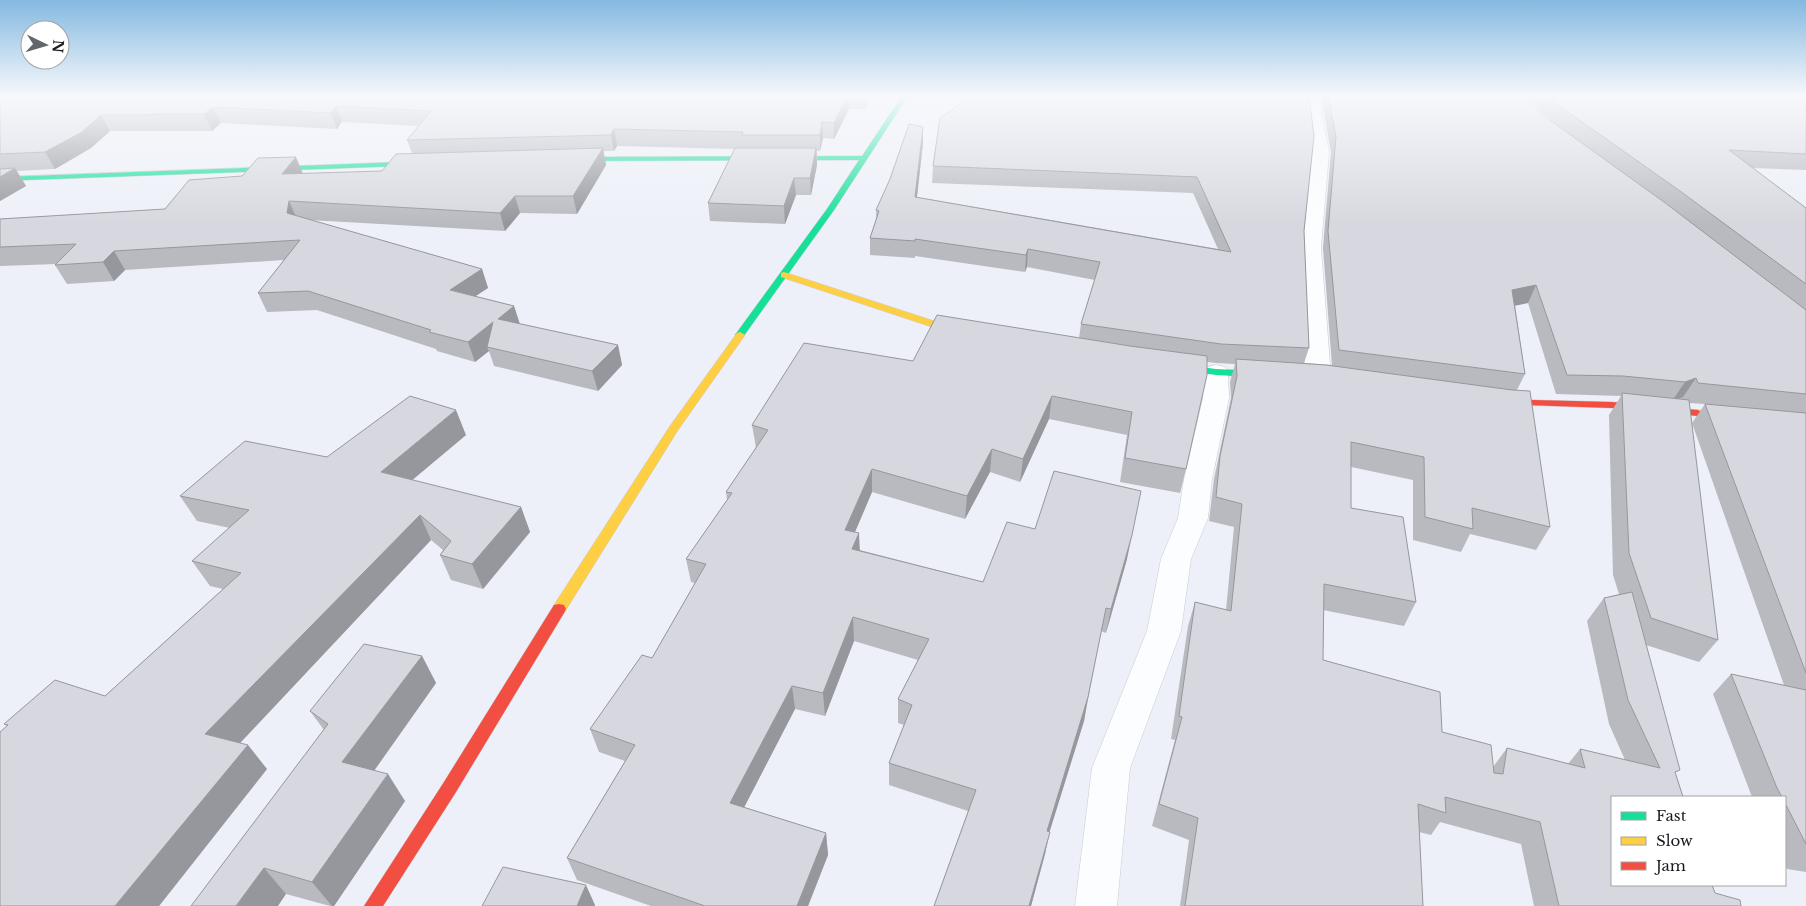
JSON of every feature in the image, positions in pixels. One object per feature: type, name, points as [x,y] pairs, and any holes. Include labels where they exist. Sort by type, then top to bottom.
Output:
[{"type":"street","points":[[374,906],[437,812],[674,426],[784,275],[878,138]]},
{"type":"street","points":[[1318,138],[1320,152],[1312,248],[1318,378]]},
{"type":"street","points":[[553,159],[865,158]]},
{"type":"street","points":[[0,179],[219,169],[435,163]]},
{"type":"street","points":[[784,275],[938,326],[983,333]]},
{"type":"street","points":[[1153,363],[1216,372],[1281,376]]},
{"type":"street","points":[[1096,906],[1111,768],[1164,631],[1176,559],[1193,518],[1198,479],[1216,398],[1216,372]]},
{"type":"street","points":[[1482,401],[1612,405],[1806,424]]},
{"type":"building","points":[[0,138],[70,138],[45,152],[0,154]]},
{"type":"building","points":[[408,138],[477,138],[407,140]]},
{"type":"building","points":[[904,138],[922,138],[915,197],[1231,252],[1197,177],[933,166],[937,138],[1314,138],[1304,231],[1309,348],[1221,344],[1081,324],[1100,262],[1028,249],[1026,255],[915,239],[915,241],[870,238],[879,211],[876,210],[890,179]]},
{"type":"building","points":[[1336,138],[1575,138],[1664,202],[1806,310],[1806,394],[1698,383],[1696,378],[1685,382],[1623,376],[1567,375],[1536,285],[1512,290],[1525,374],[1339,350],[1328,231]]},
{"type":"building","points":[[1605,138],[1806,138],[1806,154],[1729,150],[1806,208],[1806,284]]},
{"type":"building","points":[[603,148],[573,196],[515,196],[500,213],[289,201],[287,213],[482,269],[450,290],[514,306],[498,319],[618,345],[592,371],[487,347],[493,322],[468,342],[429,332],[431,330],[308,291],[258,293],[300,240],[114,251],[103,262],[55,265],[76,244],[0,247],[0,219],[165,209],[189,180],[242,176],[258,158],[296,157],[282,174],[382,171],[396,154]]},
{"type":"building","points":[[735,148],[816,148],[810,178],[794,178],[784,206],[708,203]]},
{"type":"building","points":[[15,168],[0,177],[0,169]]},
{"type":"building","points":[[937,315],[1130,346],[1207,356],[1207,375],[1186,469],[1125,458],[1132,412],[1052,396],[1023,459],[992,449],[967,496],[872,469],[845,530],[859,533],[852,549],[983,582],[1007,522],[1035,529],[1054,471],[1141,491],[1132,535],[1111,609],[1106,608],[1088,697],[1047,831],[1050,832],[1029,906],[934,906],[976,790],[889,763],[912,705],[898,699],[929,639],[853,617],[823,693],[792,686],[730,803],[826,833],[797,906],[705,906],[567,858],[635,745],[590,729],[642,655],[652,658],[706,564],[686,559],[732,493],[726,492],[768,430],[752,425],[804,343],[913,361]]},
{"type":"building","points":[[1236,359],[1326,365],[1530,391],[1550,527],[1472,508],[1473,529],[1425,517],[1424,457],[1351,442],[1351,508],[1403,517],[1416,602],[1324,584],[1323,660],[1440,692],[1442,732],[1491,745],[1494,773],[1503,774],[1507,748],[1585,768],[1580,749],[1660,768],[1628,700],[1604,598],[1632,592],[1680,770],[1675,772],[1683,796],[1611,796],[1611,886],[1712,886],[1715,893],[1740,900],[1741,906],[1559,906],[1540,822],[1445,797],[1446,813],[1418,804],[1423,906],[1185,906],[1198,818],[1159,804],[1182,717],[1179,716],[1195,602],[1231,611],[1242,504],[1216,497],[1220,456],[1237,376]]},
{"type":"building","points":[[1622,393],[1689,400],[1718,640],[1651,618],[1629,553]]},
{"type":"building","points":[[410,396],[456,410],[381,472],[521,507],[472,564],[440,555],[451,541],[420,515],[205,734],[248,745],[115,906],[0,906],[0,732],[8,725],[4,724],[55,680],[105,696],[241,573],[192,561],[249,510],[180,496],[245,441],[327,457]]},
{"type":"building","points":[[1705,404],[1806,413],[1806,673]]},
{"type":"building","points":[[364,644],[422,656],[342,762],[388,774],[312,882],[264,868],[236,906],[191,906],[328,724],[310,711]]},
{"type":"building","points":[[1731,674],[1806,690],[1806,844],[1786,805],[1786,796],[1781,796]]},
{"type":"building","points":[[503,867],[586,885],[577,906],[482,906]]},
{"type":"traffic: fast","points":[[740,335],[830,210],[877,138]]},
{"type":"traffic: fast","points":[[569,159],[865,158]]},
{"type":"traffic: fast","points":[[0,179],[426,163]]},
{"type":"traffic: fast","points":[[1169,366],[1216,372],[1271,375]]},
{"type":"traffic: slow","points":[[784,275],[938,326],[969,331]]},
{"type":"traffic: slow","points":[[559,609],[674,428],[740,335]]},
{"type":"traffic: slow","points":[[1698,413],[1806,424]]},
{"type":"traffic: jam","points":[[1494,402],[1612,405],[1698,413]]},
{"type":"traffic: jam","points":[[373,906],[450,787],[559,609]]}]
